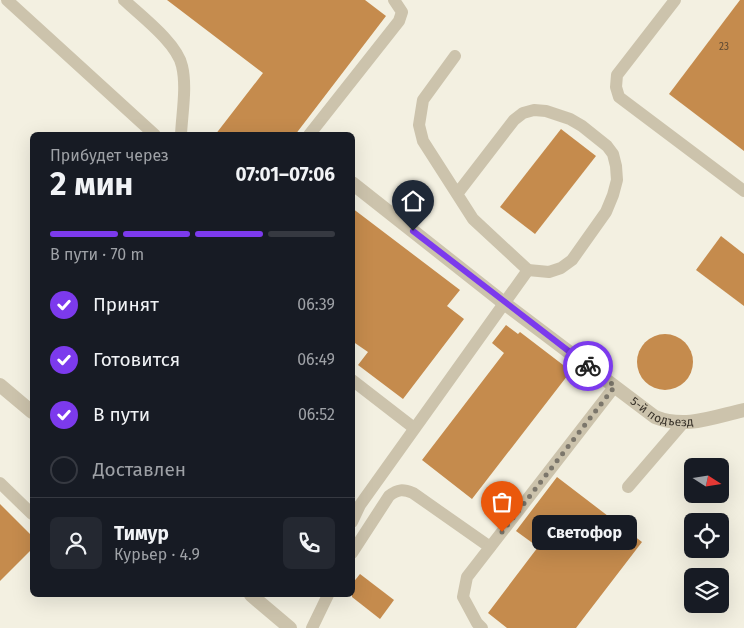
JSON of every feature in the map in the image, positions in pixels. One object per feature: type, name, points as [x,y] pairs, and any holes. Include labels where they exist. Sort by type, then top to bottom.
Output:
[{"type":"street","name":"5-й подъезд","points":[[355,185],[504,303],[655,418],[671,424],[683,424],[744,410]]},
{"type":"street","points":[[0,385],[30,410]]},
{"type":"street","points":[[253,597],[290,628]]},
{"type":"lane","points":[[8,0],[152,132]]},
{"type":"lane","points":[[124,0],[169,43],[182,64],[184,78],[181,132]]},
{"type":"lane","points":[[311,132],[400,21],[402,12],[394,0]]},
{"type":"lane","points":[[675,0],[617,76],[616,88],[620,97],[744,191]]},
{"type":"lane","points":[[455,56],[423,100],[419,125],[423,141],[473,219],[528,270],[549,272],[561,268],[572,260],[606,212],[616,180],[613,154],[607,146],[570,119],[546,111],[534,110],[523,113],[514,120],[457,194]]},
{"type":"lane","points":[[355,516],[414,428],[528,270]]},
{"type":"lane","points":[[355,382],[414,428]]},
{"type":"lane","points":[[482,628],[466,606],[463,597],[467,577],[615,386]]},
{"type":"lane","points":[[628,487],[683,424]]},
{"type":"lane","points":[[0,483],[30,512]]},
{"type":"lane","points":[[355,548],[389,496],[396,491],[404,489],[413,493],[490,547]]},
{"type":"lane","points":[[312,628],[327,597]]},
{"type":"building","points":[[167,0],[365,0],[386,16],[297,132],[217,132],[263,73]]},
{"type":"building","points":[[740,0],[744,0],[744,151],[669,94]]},
{"type":"building","points":[[561,129],[596,156],[535,234],[500,207]]},
{"type":"building","points":[[355,210],[460,290],[447,306],[464,319],[403,399],[358,365],[368,352],[355,343]]},
{"type":"building","points":[[721,236],[744,254],[744,306],[696,270]]},
{"type":"building","points":[[506,325],[518,334],[520,332],[571,371],[472,499],[422,460],[504,353],[492,343]]},
{"type":"building","points":[[660,334],[670,334],[685,342],[691,351],[693,362],[691,373],[685,382],[670,390],[660,390],[649,385],[642,378],[637,367],[637,357],[642,346],[649,339]]},
{"type":"building","points":[[557,477],[642,542],[576,628],[507,628],[488,613],[538,547],[516,531]]},
{"type":"building","points":[[0,504],[30,534],[30,551],[0,581]]},
{"type":"building","points":[[360,574],[394,600],[380,619],[352,597],[355,597],[355,580]]},
{"type":"way so far","points":[[502,532],[615,386],[588,366]]},
{"type":"place","name":"Светофор","points":[[502,532]]},
{"type":"route","points":[[413,231],[588,366]]}]
